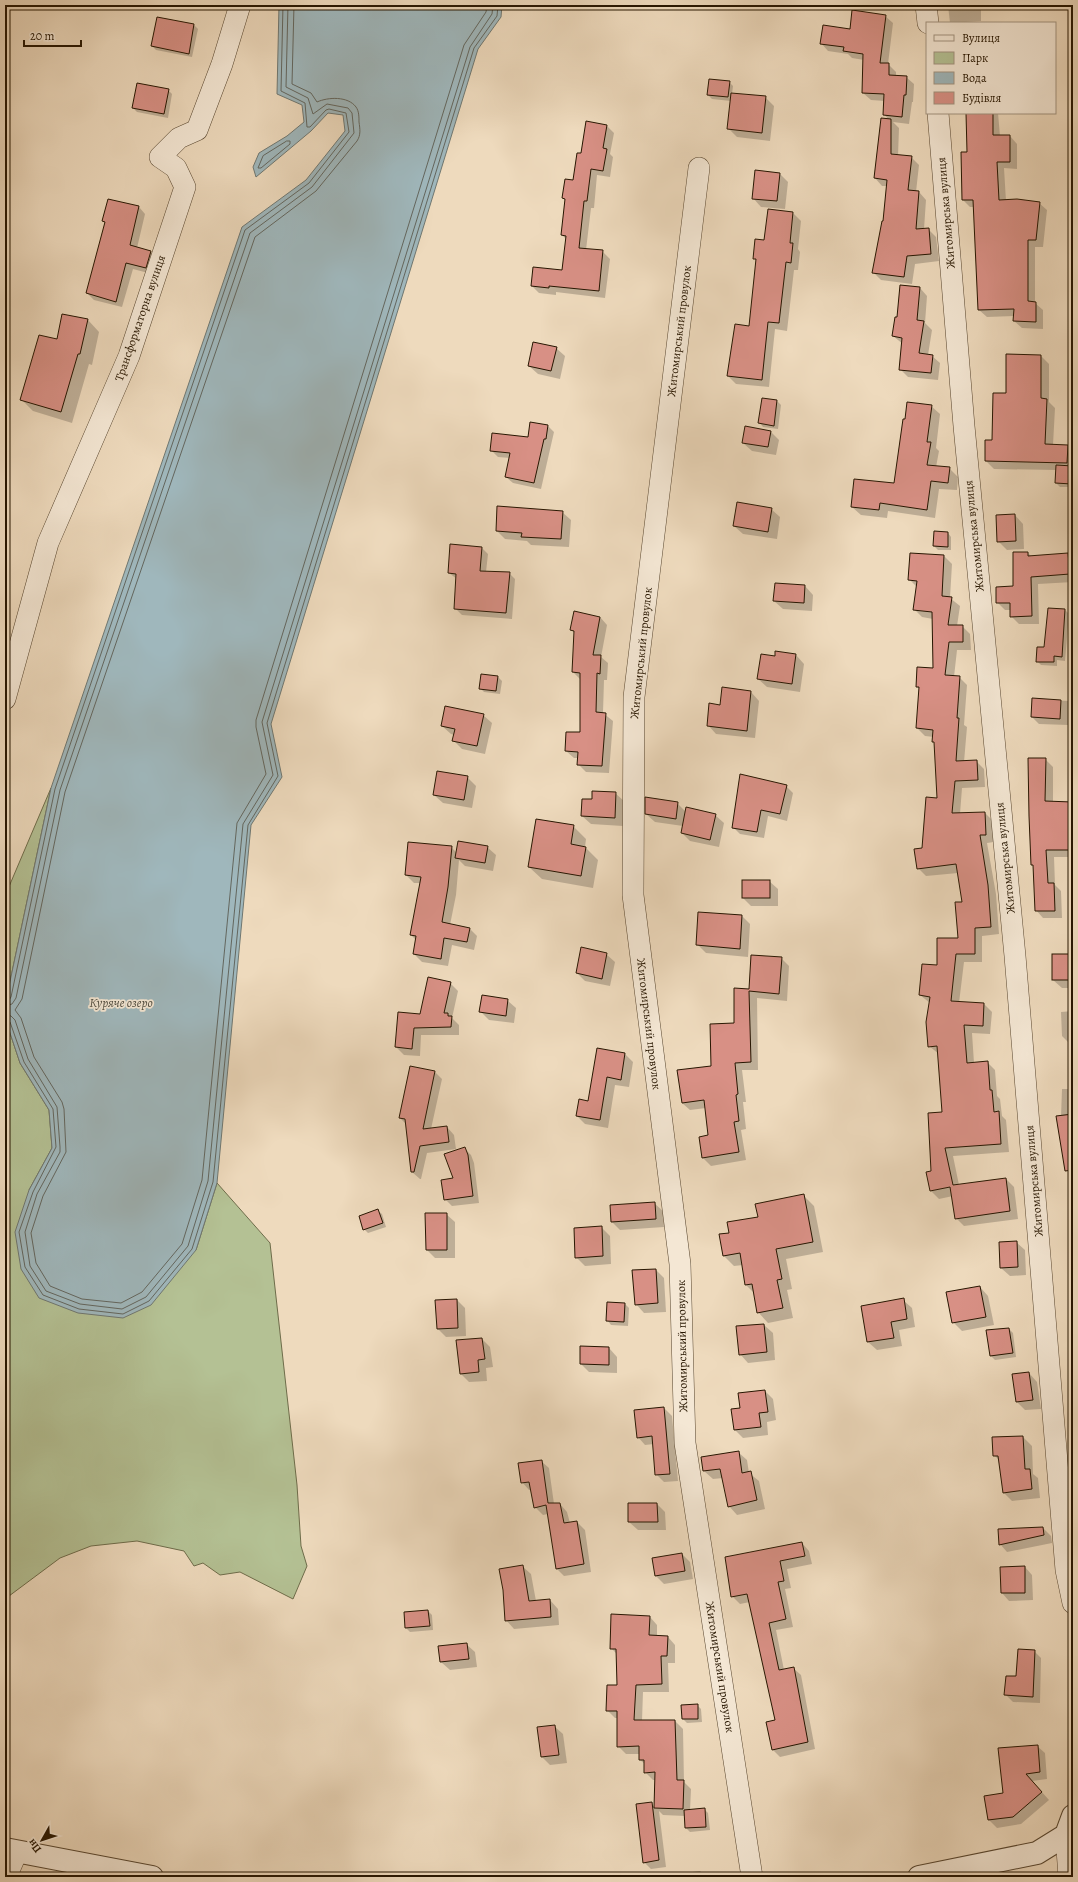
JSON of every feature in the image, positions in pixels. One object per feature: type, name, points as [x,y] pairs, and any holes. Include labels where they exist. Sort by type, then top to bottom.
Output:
[{"type":"street","name":"Трансформаторна вулиця","points":[[5,699],[48,543],[129,356],[185,187],[176,168],[160,157],[179,138],[197,130],[222,64],[240,5]]},
{"type":"street","points":[[926,5],[928,22]]},
{"type":"street","name":"Житомирська вулиця","points":[[938,114],[964,426],[1015,956],[1066,1570],[1073,1603]]},
{"type":"street","name":"Житомирський провулок","points":[[699,168],[634,697],[633,895],[680,1264],[685,1443],[752,1877]]},
{"type":"street","points":[[919,1877],[1037,1853],[1069,1825]]},
{"type":"street","points":[[1069,1825],[1069,1877]]},
{"type":"street","points":[[6,1877],[11,1850],[152,1877]]},
{"type":"green space","points":[[51,788],[5,1005],[5,896]]},
{"type":"green space","points":[[5,1018],[20,1063],[49,1110],[52,1148],[29,1190],[196,1250],[217,1183],[270,1243],[297,1485],[301,1546],[307,1566],[293,1599],[240,1572],[220,1575],[203,1563],[194,1566],[184,1551],[137,1541],[91,1546],[60,1558],[5,1599]]},
{"type":"water","name":"Куряче озеро","points":[[279,5],[502,5],[501,17],[478,49],[271,724],[282,777],[251,825],[217,1183],[196,1250],[151,1305],[123,1318],[78,1313],[39,1298],[21,1269],[15,1232],[29,1190],[52,1148],[49,1110],[20,1063],[5,1018],[5,1005],[51,788],[242,227],[306,180],[345,131],[343,115],[328,113],[311,131],[256,177],[253,167],[259,153],[287,136],[304,122],[302,105],[277,94]]},
{"type":"building","points":[[852,10],[886,15],[880,63],[889,63],[889,75],[907,76],[906,95],[904,95],[902,117],[883,115],[884,94],[862,93],[863,54],[843,51],[844,47],[820,44],[823,25],[850,29]]},
{"type":"building","points":[[157,17],[194,24],[189,54],[151,46]]},
{"type":"building","points":[[709,79],[730,81],[728,97],[707,95]]},
{"type":"building","points":[[137,83],[169,89],[164,114],[132,108]]},
{"type":"building","points":[[731,93],[766,96],[762,133],[727,129]]},
{"type":"building","points":[[966,114],[993,114],[993,135],[1010,135],[1010,162],[997,162],[999,200],[1017,199],[1040,202],[1036,240],[1028,240],[1028,301],[1036,302],[1036,322],[1013,321],[1014,309],[978,310],[973,200],[962,200],[961,152],[967,152]]},
{"type":"building","points":[[881,118],[891,119],[891,154],[912,156],[908,190],[919,191],[916,229],[929,228],[931,254],[907,256],[904,277],[872,273],[883,221],[887,180],[874,178]]},
{"type":"building","points":[[586,121],[607,125],[603,148],[607,149],[603,171],[591,169],[587,201],[584,201],[579,248],[603,250],[599,291],[549,286],[549,288],[531,286],[533,267],[562,270],[566,236],[561,235],[565,199],[562,198],[565,179],[573,180],[577,153],[581,153]]},
{"type":"building","points":[[755,170],[780,173],[777,201],[752,199]]},
{"type":"building","points":[[108,199],[139,206],[130,245],[151,251],[146,268],[126,263],[116,302],[86,293],[105,222],[102,221]]},
{"type":"building","points":[[768,209],[793,212],[790,243],[793,243],[791,263],[786,262],[779,323],[768,322],[762,380],[727,376],[735,324],[749,326],[756,259],[753,259],[755,239],[764,240]]},
{"type":"building","points":[[900,285],[920,287],[917,320],[924,321],[919,353],[933,355],[931,373],[899,370],[902,338],[892,336],[895,317],[897,317]]},
{"type":"building","points":[[62,314],[88,319],[80,354],[78,354],[61,412],[20,400],[39,335],[57,339]]},
{"type":"building","points":[[533,342],[557,347],[551,371],[528,366]]},
{"type":"building","points":[[1006,354],[1041,355],[1041,398],[1047,399],[1045,444],[1068,445],[1067,463],[985,461],[985,440],[992,440],[993,393],[1006,393]]},
{"type":"building","points":[[762,398],[777,400],[774,426],[758,423]]},
{"type":"building","points":[[907,402],[932,405],[927,442],[931,442],[927,465],[950,467],[948,483],[931,481],[927,510],[880,503],[879,510],[851,507],[854,479],[894,483],[903,419],[905,419]]},
{"type":"building","points":[[530,422],[548,425],[546,439],[544,439],[534,483],[505,477],[510,453],[490,451],[492,433],[528,437]]},
{"type":"building","points":[[745,426],[771,431],[768,447],[742,443]]},
{"type":"building","points":[[1056,465],[1073,466],[1072,484],[1055,483]]},
{"type":"building","points":[[737,502],[772,508],[768,532],[733,526]]},
{"type":"building","points":[[497,506],[563,511],[561,539],[521,537],[522,533],[496,531]]},
{"type":"building","points":[[1015,514],[1016,541],[997,542],[996,515]]},
{"type":"building","points":[[934,531],[948,532],[948,547],[933,546]]},
{"type":"building","points":[[450,544],[482,547],[480,571],[510,572],[506,613],[454,609],[456,574],[448,573]]},
{"type":"building","points":[[1013,552],[1028,552],[1028,556],[1068,553],[1070,574],[1031,577],[1032,616],[1010,617],[1010,603],[996,603],[996,587],[1013,586]]},
{"type":"building","points":[[910,553],[944,555],[942,596],[952,597],[948,625],[963,625],[963,642],[949,642],[945,675],[960,676],[956,761],[977,760],[978,780],[955,781],[952,813],[985,812],[986,835],[980,835],[988,885],[991,927],[975,928],[975,954],[956,954],[951,1001],[984,1003],[983,1026],[964,1025],[967,1063],[988,1061],[990,1090],[992,1090],[994,1112],[999,1111],[1001,1144],[945,1148],[953,1185],[1006,1178],[1010,1211],[955,1219],[950,1187],[930,1191],[926,1172],[931,1171],[928,1113],[942,1112],[937,1046],[928,1047],[926,1022],[930,997],[919,995],[922,964],[937,965],[937,938],[958,938],[955,902],[962,902],[956,864],[917,869],[914,849],[922,848],[926,797],[937,798],[934,742],[932,742],[933,730],[916,728],[919,687],[916,687],[917,667],[933,668],[932,612],[913,610],[917,581],[908,580]]},
{"type":"building","points":[[775,583],[805,585],[804,603],[773,601]]},
{"type":"building","points":[[1048,608],[1065,609],[1062,657],[1054,656],[1054,662],[1036,662],[1037,647],[1044,647]]},
{"type":"building","points":[[574,611],[600,617],[593,655],[601,655],[600,674],[597,673],[596,712],[606,713],[602,766],[577,765],[578,752],[565,751],[566,732],[580,732],[580,673],[572,672],[574,631],[570,630]]},
{"type":"building","points":[[775,651],[796,654],[792,684],[757,679],[761,654],[775,656]]},
{"type":"building","points":[[481,674],[498,676],[496,691],[479,689]]},
{"type":"building","points":[[722,687],[751,691],[747,731],[707,726],[709,703],[720,705]]},
{"type":"building","points":[[1032,698],[1061,700],[1060,719],[1031,717]]},
{"type":"building","points":[[445,706],[484,714],[477,746],[452,741],[455,729],[441,726]]},
{"type":"building","points":[[1028,758],[1046,758],[1045,801],[1072,802],[1072,850],[1046,850],[1048,883],[1054,883],[1055,911],[1035,911],[1033,865],[1031,865]]},
{"type":"building","points":[[437,771],[468,776],[464,800],[433,795]]},
{"type":"building","points":[[740,774],[787,785],[780,814],[761,810],[757,832],[732,828]]},
{"type":"building","points":[[592,791],[616,792],[615,818],[581,816],[582,799],[592,799]]},
{"type":"building","points":[[645,797],[678,802],[676,819],[645,814]]},
{"type":"building","points":[[686,807],[716,814],[710,840],[681,833]]},
{"type":"building","points":[[536,819],[574,825],[571,844],[586,847],[581,876],[528,867]]},
{"type":"building","points":[[458,841],[488,846],[485,863],[455,858]]},
{"type":"building","points":[[408,842],[452,846],[448,887],[442,922],[470,928],[467,942],[444,938],[441,959],[413,954],[416,936],[410,935],[421,877],[405,875]]},
{"type":"building","points":[[742,880],[770,880],[770,898],[742,898]]},
{"type":"building","points":[[698,912],[742,915],[740,949],[696,945]]},
{"type":"building","points":[[581,947],[607,953],[602,979],[576,973]]},
{"type":"building","points":[[1052,954],[1073,954],[1073,980],[1052,980]]},
{"type":"building","points":[[751,955],[782,957],[779,994],[749,991],[751,1062],[735,1063],[738,1094],[736,1095],[739,1121],[734,1122],[739,1152],[702,1158],[699,1137],[708,1135],[704,1100],[682,1103],[677,1070],[711,1066],[710,1024],[734,1023],[734,988],[749,989]]},
{"type":"building","points":[[428,977],[451,982],[444,1013],[448,1013],[448,1016],[452,1016],[451,1027],[414,1028],[412,1049],[395,1047],[398,1012],[420,1014]]},
{"type":"building","points":[[482,995],[508,999],[506,1016],[479,1012]]},
{"type":"building","points":[[597,1048],[625,1053],[621,1080],[607,1077],[600,1120],[576,1116],[579,1099],[588,1101]]},
{"type":"building","points":[[410,1066],[435,1071],[423,1129],[447,1126],[449,1142],[420,1146],[414,1172],[411,1172],[405,1119],[399,1118]]},
{"type":"building","points":[[1073,1114],[1073,1170],[1065,1171],[1056,1116]]},
{"type":"building","points":[[465,1147],[468,1155],[473,1196],[444,1200],[441,1180],[453,1178],[444,1154]]},
{"type":"building","points":[[804,1194],[813,1242],[776,1249],[782,1279],[777,1280],[783,1308],[757,1313],[752,1284],[745,1285],[740,1253],[723,1256],[719,1234],[729,1233],[727,1222],[758,1217],[755,1204]]},
{"type":"building","points":[[655,1202],[656,1219],[611,1222],[610,1205]]},
{"type":"building","points":[[378,1209],[383,1223],[363,1230],[359,1216]]},
{"type":"building","points":[[425,1213],[447,1213],[447,1250],[426,1250]]},
{"type":"building","points":[[602,1226],[603,1256],[575,1258],[574,1228]]},
{"type":"building","points":[[1017,1241],[1018,1267],[1000,1268],[999,1242]]},
{"type":"building","points":[[656,1269],[658,1303],[635,1305],[632,1270]]},
{"type":"building","points":[[980,1286],[986,1317],[952,1323],[946,1292]]},
{"type":"building","points":[[904,1298],[907,1319],[891,1322],[894,1338],[867,1342],[861,1306]]},
{"type":"building","points":[[457,1299],[458,1328],[437,1329],[435,1300]]},
{"type":"building","points":[[607,1302],[625,1303],[624,1322],[606,1321]]},
{"type":"building","points":[[764,1324],[767,1352],[739,1355],[736,1326]]},
{"type":"building","points":[[1009,1328],[1013,1353],[990,1356],[986,1330]]},
{"type":"building","points":[[482,1338],[485,1359],[478,1360],[479,1372],[460,1374],[456,1340]]},
{"type":"building","points":[[580,1346],[609,1347],[609,1365],[580,1364]]},
{"type":"building","points":[[1029,1372],[1033,1400],[1016,1402],[1012,1374]]},
{"type":"building","points":[[765,1390],[768,1412],[759,1413],[761,1427],[734,1430],[731,1409],[740,1408],[738,1393]]},
{"type":"building","points":[[664,1407],[670,1474],[655,1475],[652,1436],[637,1438],[634,1410]]},
{"type":"building","points":[[1023,1436],[1025,1469],[1030,1469],[1032,1489],[1003,1493],[998,1456],[993,1456],[992,1437]]},
{"type":"building","points":[[739,1451],[742,1473],[751,1471],[757,1500],[728,1507],[720,1469],[703,1471],[701,1457]]},
{"type":"building","points":[[542,1460],[548,1503],[560,1503],[564,1523],[577,1521],[584,1564],[556,1569],[546,1505],[534,1508],[529,1482],[521,1483],[518,1463]]},
{"type":"building","points":[[628,1503],[657,1503],[658,1522],[628,1522]]},
{"type":"building","points":[[1043,1527],[1044,1535],[999,1545],[998,1529]]},
{"type":"building","points":[[802,1542],[805,1556],[780,1561],[784,1581],[778,1582],[786,1619],[769,1623],[779,1670],[794,1667],[808,1742],[772,1750],[766,1722],[775,1720],[747,1594],[731,1597],[725,1557]]},
{"type":"building","points":[[682,1553],[685,1571],[655,1576],[652,1558]]},
{"type":"building","points":[[523,1565],[529,1601],[550,1599],[551,1617],[505,1621],[503,1590],[499,1569]]},
{"type":"building","points":[[1025,1566],[1025,1593],[1001,1593],[1000,1567]]},
{"type":"building","points":[[428,1610],[430,1626],[405,1628],[404,1612]]},
{"type":"building","points":[[611,1614],[650,1616],[649,1635],[668,1636],[667,1656],[661,1656],[662,1684],[636,1685],[634,1720],[675,1720],[677,1780],[684,1780],[683,1809],[654,1808],[655,1772],[644,1773],[644,1760],[639,1760],[639,1746],[617,1747],[617,1711],[606,1711],[607,1685],[617,1685],[616,1649],[610,1649]]},
{"type":"building","points":[[467,1643],[469,1659],[440,1662],[438,1646]]},
{"type":"building","points":[[1018,1649],[1035,1650],[1033,1697],[1004,1695],[1006,1676],[1016,1676]]},
{"type":"building","points":[[698,1704],[698,1719],[682,1719],[681,1705]]},
{"type":"building","points":[[555,1725],[559,1755],[541,1757],[537,1727]]},
{"type":"building","points":[[1038,1745],[1040,1772],[1026,1774],[1042,1792],[1013,1817],[988,1820],[984,1796],[1003,1793],[998,1748]]},
{"type":"building","points":[[652,1802],[659,1860],[643,1863],[636,1804]]},
{"type":"building","points":[[705,1808],[706,1827],[685,1828],[684,1810]]}]
